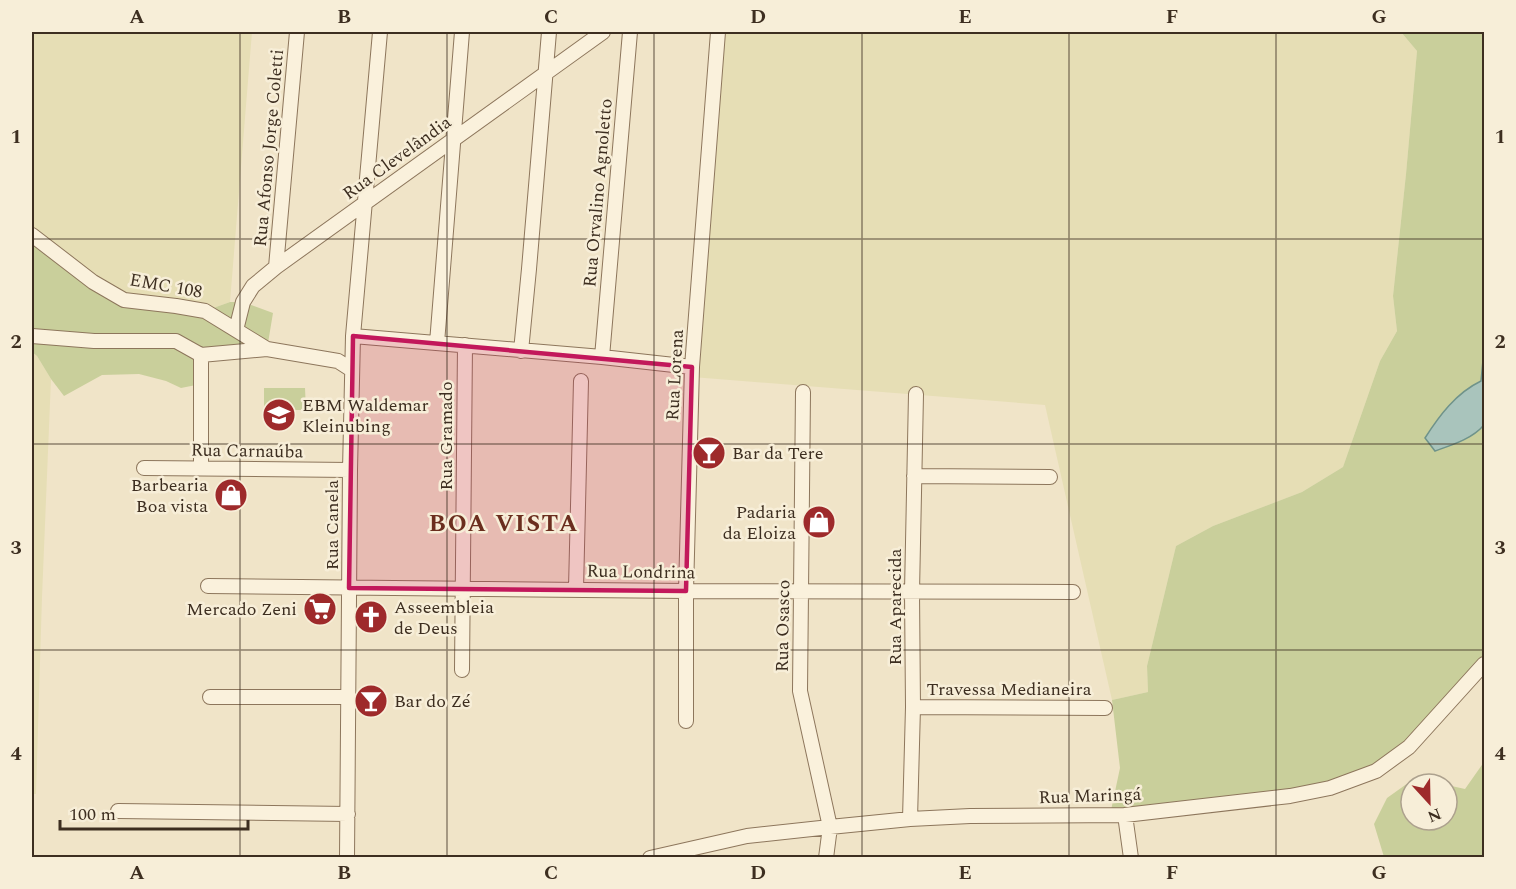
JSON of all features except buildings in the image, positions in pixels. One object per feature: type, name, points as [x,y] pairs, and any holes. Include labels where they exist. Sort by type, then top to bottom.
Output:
[{"type":"street","name":"Rua Afonso Jorge Coletti","points":[[276,267],[297,32]]},
{"type":"street","name":"Rua Canela","points":[[347,858],[353,336],[380,32]]},
{"type":"street","points":[[436,342],[462,32]]},
{"type":"street","points":[[521,351],[549,32]]},
{"type":"street","name":"Rua Clevelândia","points":[[236,330],[243,302],[253,286],[276,267],[603,32]]},
{"type":"street","name":"Rua Orvalino Agnoletto","points":[[602,357],[630,32]]},
{"type":"street","name":"Rua Lorena","points":[[686,721],[686,591],[692,367],[718,32]]},
{"type":"street","name":"EMC 108","points":[[32,235],[93,282],[124,300],[205,311],[267,349]]},
{"type":"street","points":[[32,336],[94,341],[176,341],[201,355],[267,349],[339,361],[352,370]]},
{"type":"street","points":[[353,336],[692,367]]},
{"type":"street","name":"Rua Gramado","points":[[462,670],[465,345]]},
{"type":"street","points":[[201,355],[201,468]]},
{"type":"street","points":[[576,589],[581,381]]},
{"type":"street","name":"Rua Osasco","points":[[803,392],[800,691],[830,827],[826,858]]},
{"type":"street","name":"Rua Aparecida","points":[[910,819],[916,394]]},
{"type":"street","name":"Rua Carnaúba","points":[[144,468],[350,470]]},
{"type":"street","points":[[914,476],[1050,477]]},
{"type":"street","name":"Rua Londrina","points":[[208,586],[1073,592]]},
{"type":"street","name":"Rua Maringá","points":[[650,858],[747,836],[830,827],[970,816],[1125,815],[1290,796],[1330,788],[1376,771],[1410,747],[1485,663]]},
{"type":"street","points":[[210,696],[349,697]]},
{"type":"street","name":"Travessa Medianeira","points":[[913,707],[1105,708]]},
{"type":"street","points":[[118,811],[348,814]]},
{"type":"street","points":[[1125,815],[1131,858]]},
{"type":"highlighted area","points":[[353,336],[692,367],[686,591],[349,588]]},
{"type":"shaded area","points":[[32,32],[252,32],[230,302],[205,311],[124,300],[32,235]]},
{"type":"shaded area","points":[[718,32],[1401,32],[1417,51],[1393,296],[1397,331],[1380,361],[1343,467],[1302,492],[1213,526],[1176,546],[1147,666],[1148,692],[1112,700],[1045,405],[692,377]]},
{"type":"shaded area","points":[[32,352],[51,379],[36,794],[32,794]]},
{"type":"green space","points":[[1401,32],[1484,32],[1484,350],[1481,381],[1464,392],[1442,413],[1425,438],[1479,431],[1484,425],[1484,664],[1409,747],[1330,788],[1110,815],[1120,768],[1112,700],[1148,692],[1147,666],[1176,546],[1213,526],[1302,492],[1343,467],[1380,361],[1397,331],[1393,296],[1417,51]]},
{"type":"green space","points":[[32,235],[124,300],[205,311],[230,302],[243,302],[273,313],[267,349],[201,355],[201,384],[181,388],[166,381],[139,374],[102,375],[64,396],[32,352]]},
{"type":"green space","points":[[264,388],[305,388],[306,410],[264,410]]},
{"type":"green space","points":[[1484,762],[1484,857],[1384,857],[1374,824],[1387,798],[1399,789],[1399,832],[1459,832],[1459,788],[1465,789]]},
{"type":"water","points":[[1484,350],[1484,425],[1468,438],[1435,451],[1425,438],[1442,413],[1464,392],[1481,381]]},
{"type":"place","name":"EBM Waldemar Kleinubing","points":[[279,415]]},
{"type":"place","name":"Bar da Tere","points":[[709,453]]},
{"type":"place","name":"Barbearia Boa vista","points":[[231,495]]},
{"type":"place","name":"Padaria da Eloiza","points":[[819,522]]},
{"type":"place","name":"Mercado Zeni","points":[[320,609]]},
{"type":"place","name":"Asseembleia de Deus","points":[[371,617]]},
{"type":"place","name":"Bar do Zé","points":[[371,701]]},
{"type":"district","name":"BOA VISTA","points":[[504,524]]}]
